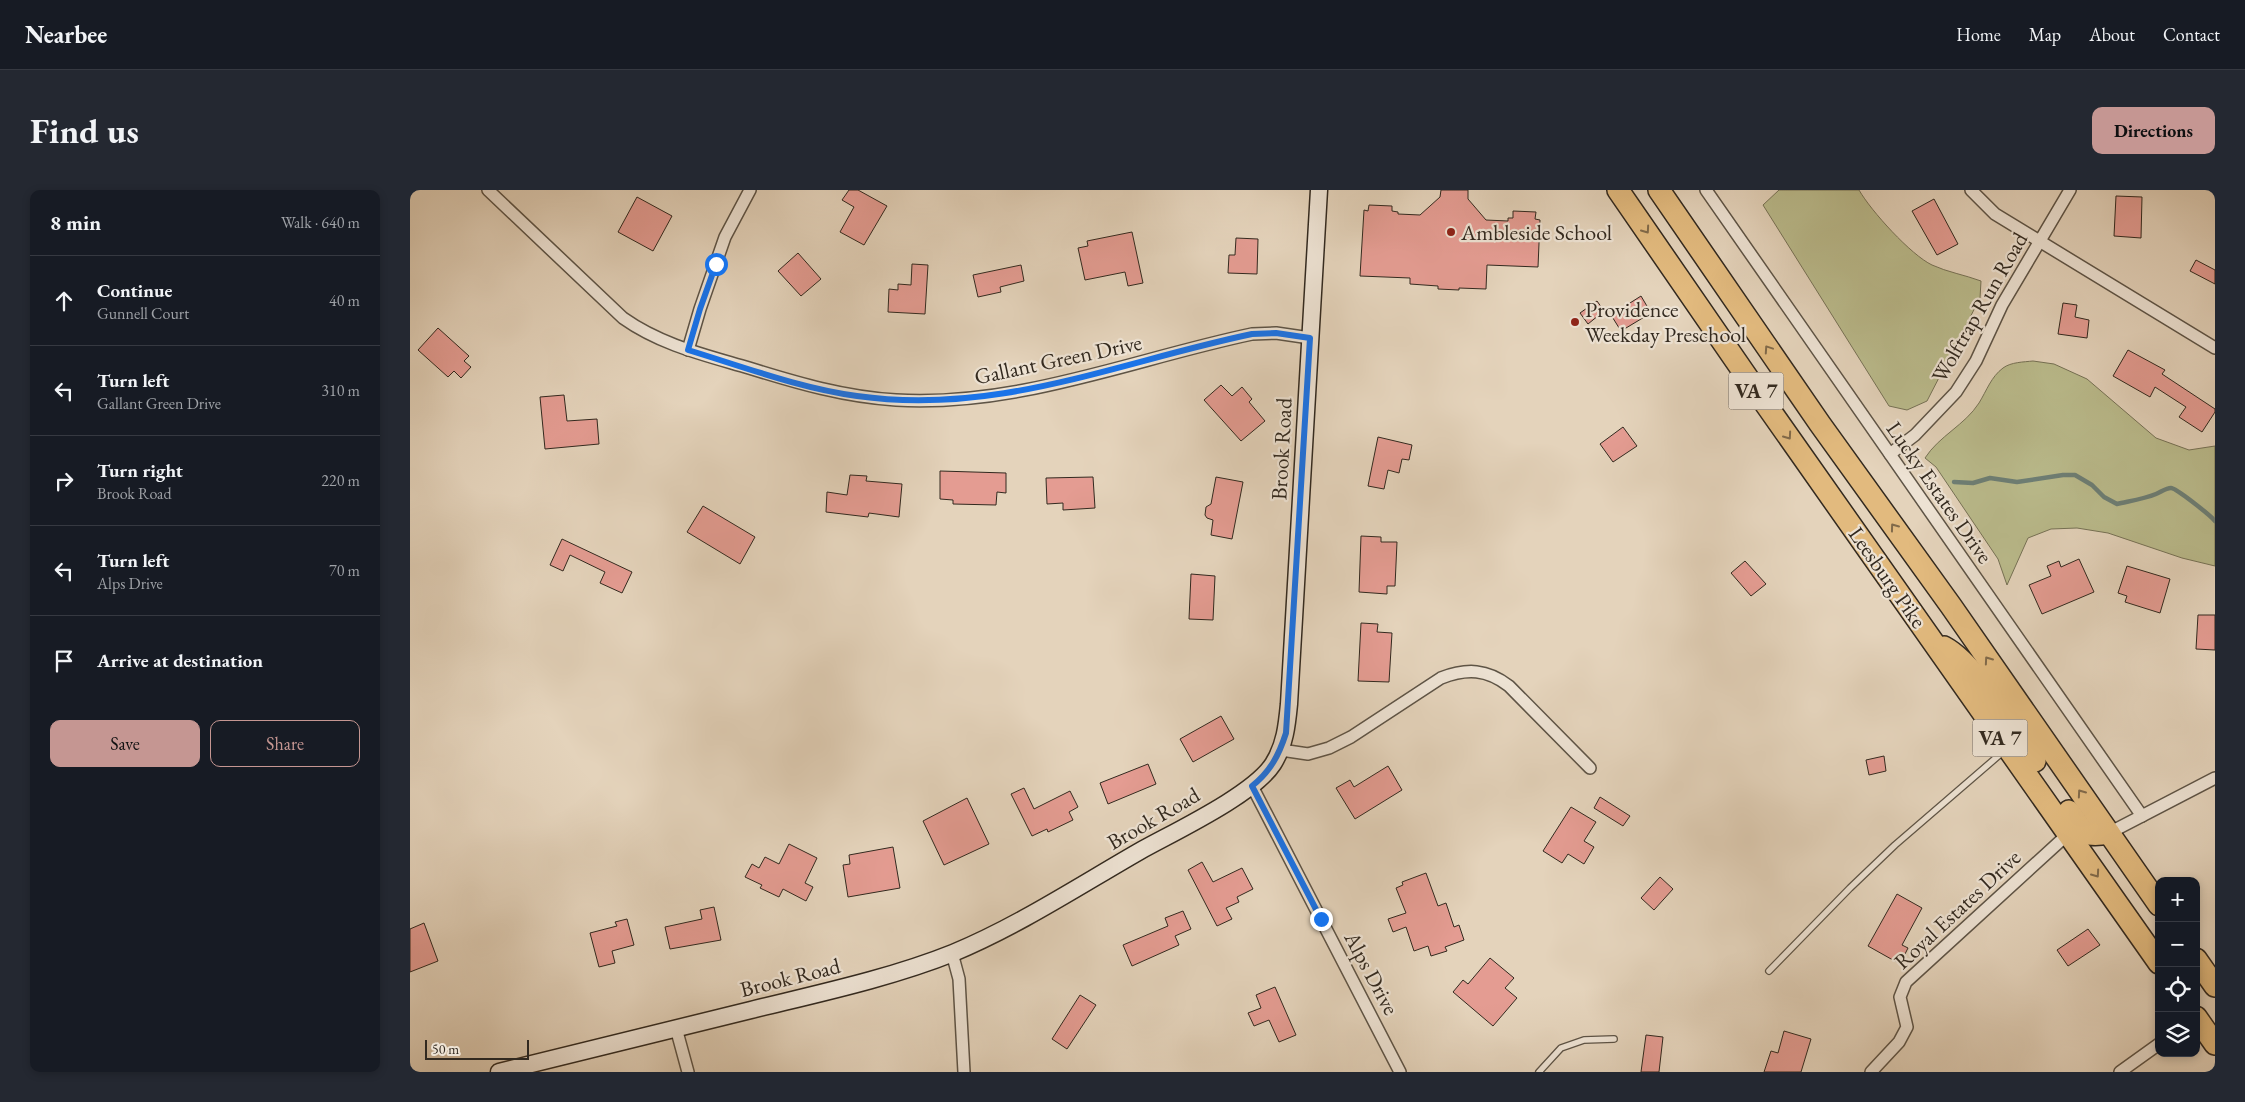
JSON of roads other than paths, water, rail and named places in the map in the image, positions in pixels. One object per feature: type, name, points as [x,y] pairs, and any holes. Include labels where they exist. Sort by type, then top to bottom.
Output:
[{"type":"highway","name":"Leesburg Pike","points":[[1618,190],[2155,957]]},
{"type":"highway","name":"Leesburg Pike","points":[[1659,190],[1820,424],[1951,606],[2155,899]]},
{"type":"highway","points":[[1932,641],[1953,652],[1968,666],[2085,833],[2093,836],[2109,833]]},
{"type":"highway","points":[[2200,965],[2215,986]]},
{"type":"highway","points":[[2200,1023],[2215,1044]]},
{"type":"street","name":"Gallant Green Drive","points":[[488,190],[623,318],[663,341],[817,389],[867,397],[932,401],[975,399],[1015,393],[1252,334],[1276,333],[1310,338]]},
{"type":"street","points":[[688,350],[725,237],[750,190]]},
{"type":"street","name":"Brook Road","points":[[499,1072],[831,990],[916,967],[952,953],[1006,927],[1252,786],[1272,766],[1281,750],[1286,733],[1290,700],[1319,190]]},
{"type":"street","name":"Lucky Estates Drive","points":[[1706,190],[2142,816]]},
{"type":"street","points":[[1971,190],[1995,214],[2215,348]]},
{"type":"street","name":"Wolftrap Run Road","points":[[1890,454],[1922,428],[1956,392],[1976,361],[2002,305],[2070,190]]},
{"type":"street","points":[[1281,750],[1308,754],[1329,748],[1351,737],[1441,678],[1455,672],[1471,670],[1486,672],[1509,686],[1590,768]]},
{"type":"street","points":[[2109,833],[2215,778]]},
{"type":"street","name":"Alps Drive","points":[[1252,786],[1400,1072]]},
{"type":"street","name":"Royal Estates Drive","points":[[1871,1072],[1900,1042],[1906,1027],[1905,1012],[1900,997],[1906,982],[2068,834]]},
{"type":"street","points":[[952,953],[959,979],[964,1072]]},
{"type":"street","points":[[676,1028],[688,1072]]},
{"type":"street","points":[[2120,1072],[2155,1047]]},
{"type":"lane","points":[[1768,971],[1895,845],[2008,748]]},
{"type":"lane","points":[[1539,1072],[1561,1048],[1584,1040],[1614,1039]]},
{"type":"waterway","points":[[1954,482],[1973,483],[1990,478],[2017,482],[2075,475],[2092,485],[2104,497],[2117,504],[2147,497],[2171,488],[2193,502],[2215,521]]},
{"type":"place","name":"Ambleside School","points":[[1451,232]]},
{"type":"place","name":"Providence Weekday Preschool","points":[[1575,322]]}]
